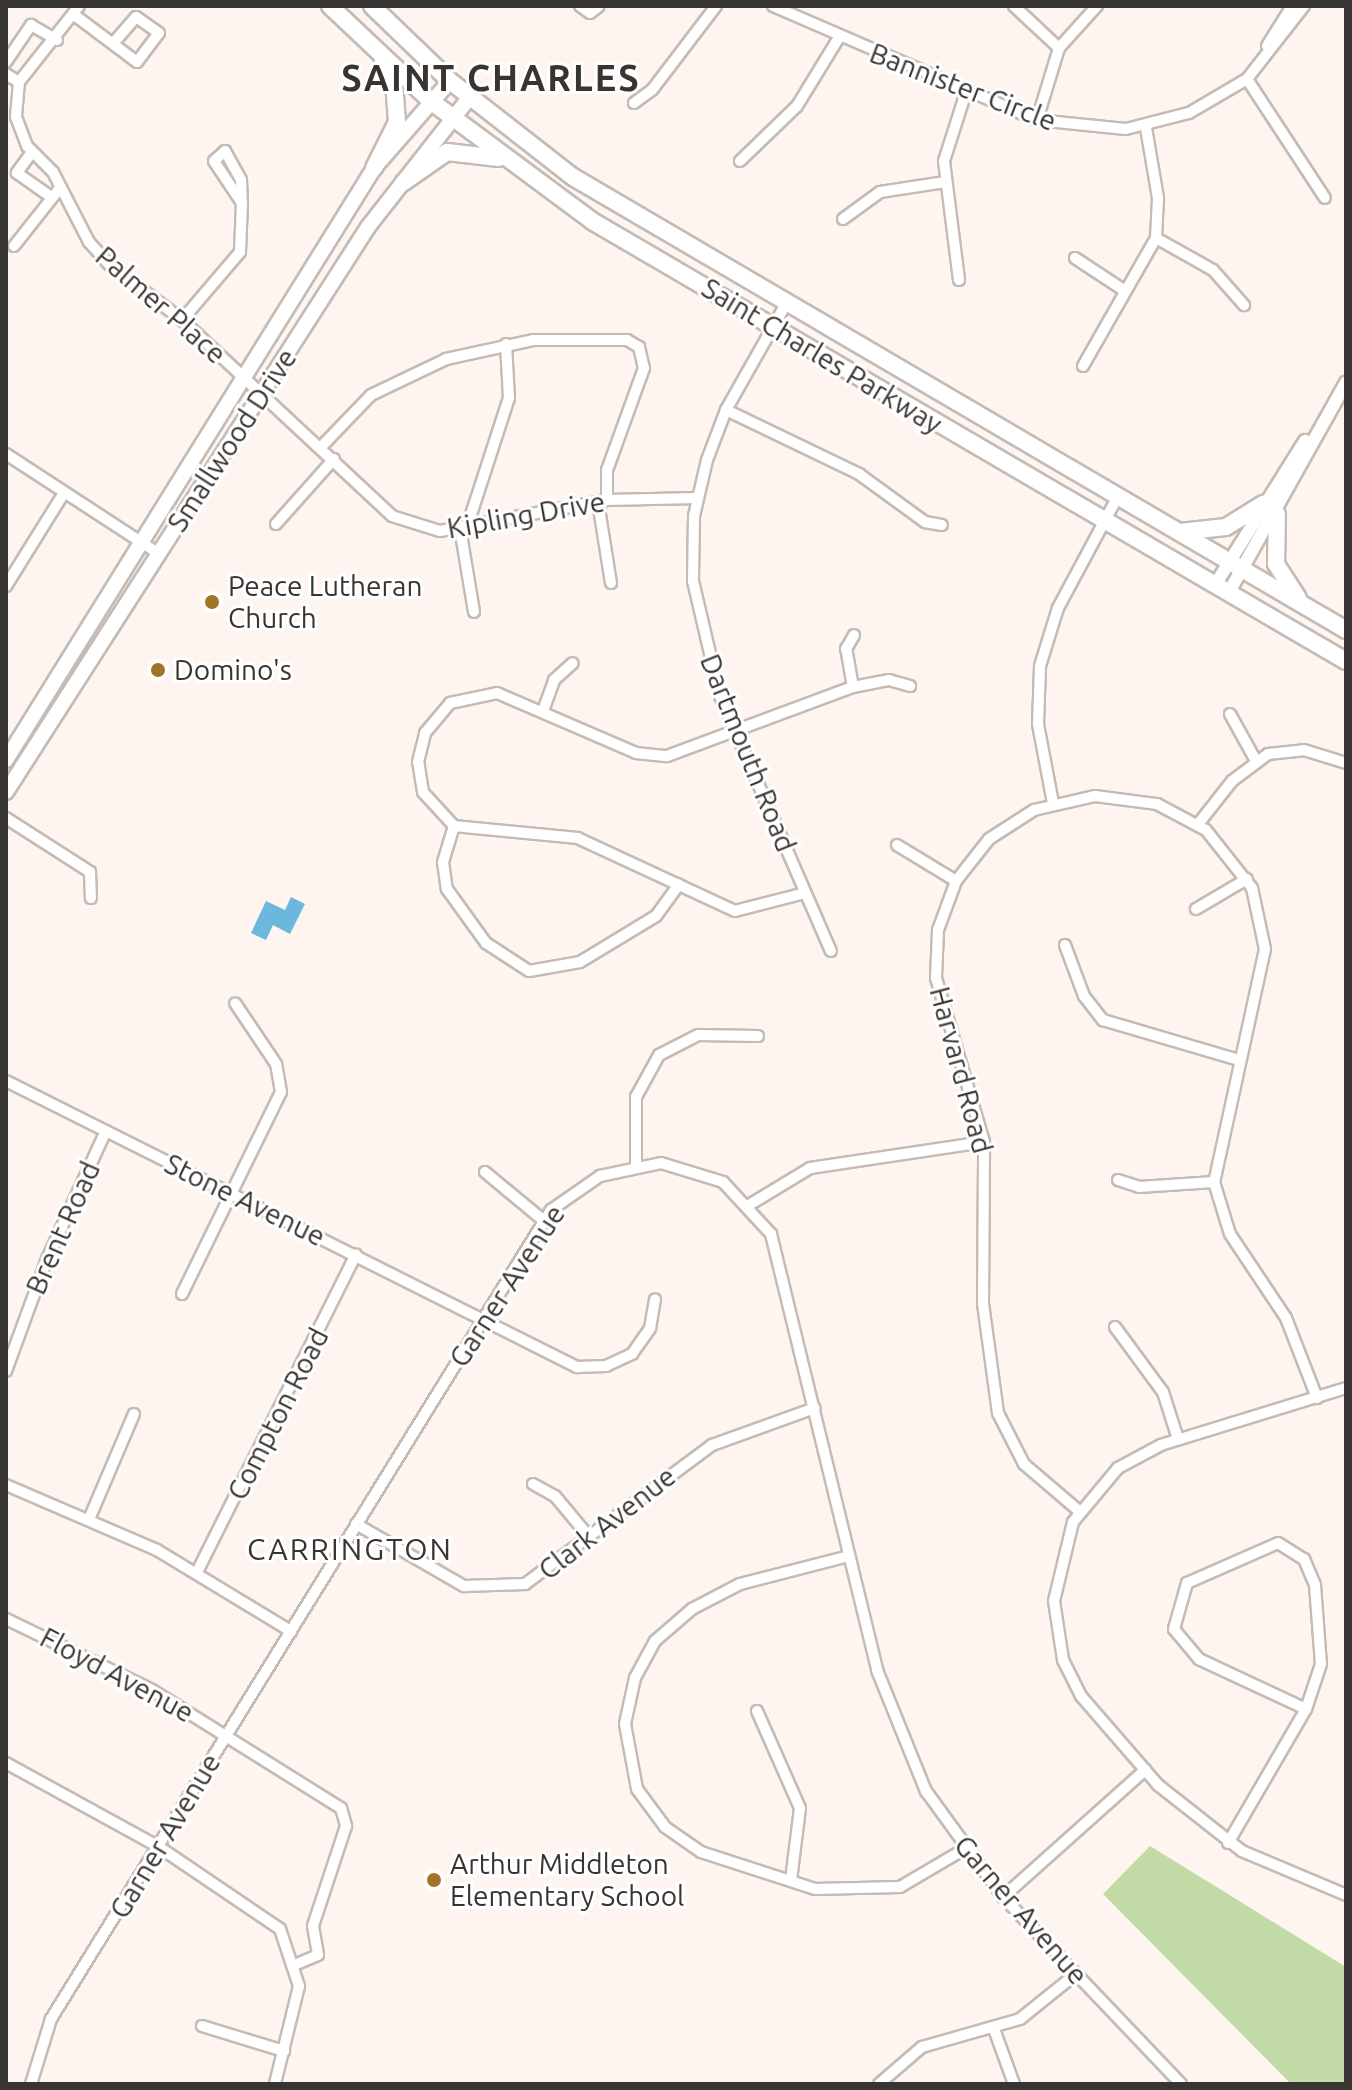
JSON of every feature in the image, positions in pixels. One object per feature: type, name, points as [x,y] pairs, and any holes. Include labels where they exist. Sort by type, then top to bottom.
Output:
[{"type":"main road","name":"Saint Charles Parkway","points":[[330,6],[432,102],[592,221],[1346,661]]},
{"type":"main road","name":"Saint Charles Parkway","points":[[372,6],[469,98],[573,177],[1346,630]]},
{"type":"main road","points":[[373,46],[394,82],[398,110],[374,168]]},
{"type":"main road","name":"Smallwood Drive","points":[[6,760],[374,168],[450,81]]},
{"type":"main road","name":"Smallwood Drive","points":[[6,792],[158,553],[404,182],[469,98]]},
{"type":"main road","points":[[404,182],[447,152],[479,151],[510,162]]},
{"type":"main road","points":[[1177,532],[1226,527],[1263,504]]},
{"type":"main road","points":[[1277,514],[1276,564],[1304,606]]},
{"type":"street","points":[[580,6],[590,13],[599,6]]},
{"type":"street","points":[[634,103],[659,82],[716,6]]},
{"type":"street","name":"Bannister Circle","points":[[773,6],[838,39],[966,92],[1037,120],[1074,128],[1146,128],[1247,79],[1304,6]]},
{"type":"street","points":[[1014,6],[1059,48]]},
{"type":"street","points":[[1037,120],[1059,48],[1097,6]]},
{"type":"street","points":[[1292,6],[1247,79],[1325,198]]},
{"type":"street","points":[[6,74],[19,82],[78,11],[137,62],[159,33],[139,16],[115,41]]},
{"type":"street","points":[[6,62],[31,25],[57,40]]},
{"type":"street","points":[[740,161],[809,90],[838,39]]},
{"type":"street","name":"Palmer Place","points":[[19,82],[16,117],[32,152],[60,188],[100,254],[182,320],[262,397]]},
{"type":"street","points":[[959,280],[945,182],[946,146],[966,92]]},
{"type":"street","points":[[1083,366],[1156,238],[1158,198],[1146,128]]},
{"type":"street","points":[[32,152],[17,173],[51,197]]},
{"type":"street","points":[[182,320],[244,245],[242,203],[232,155],[217,154],[227,189],[242,203]]},
{"type":"street","points":[[843,219],[880,192],[945,182]]},
{"type":"street","points":[[14,246],[60,188]]},
{"type":"street","points":[[1156,238],[1213,270],[1244,305]]},
{"type":"street","points":[[1075,258],[1125,291]]},
{"type":"street","name":"Dartmouth Road","points":[[787,302],[726,410],[697,498],[698,618],[736,729],[831,951]]},
{"type":"street","points":[[321,447],[380,389],[446,359],[506,344],[610,338],[639,347],[644,368],[607,470],[602,501],[611,583]]},
{"type":"street","points":[[474,612],[464,528],[509,398],[506,344]]},
{"type":"street","points":[[1236,566],[1263,504],[1346,383]]},
{"type":"street","name":"Kipling Drive","points":[[262,397],[403,523],[429,531],[464,528],[602,501],[697,498]]},
{"type":"street","points":[[726,410],[859,474],[925,522],[942,525]]},
{"type":"street","points":[[1222,588],[1277,514],[1326,413]]},
{"type":"street","points":[[6,454],[158,553]]},
{"type":"street","points":[[276,524],[334,459]]},
{"type":"street","points":[[6,586],[64,493]]},
{"type":"street","points":[[1053,803],[1038,724],[1040,666],[1058,608],[1118,496]]},
{"type":"street","points":[[853,687],[846,649],[854,635]]},
{"type":"street","points":[[543,711],[554,680],[573,663]]},
{"type":"street","points":[[805,893],[735,911],[578,838],[454,826],[420,782],[421,742],[431,722],[450,703],[483,693],[543,711],[648,756],[686,752],[736,729],[853,687],[889,680],[910,686]]},
{"type":"street","points":[[1230,714],[1256,761]]},
{"type":"street","points":[[1317,1398],[1286,1318],[1223,1221],[1214,1182],[1265,949],[1247,879],[1199,823],[1256,761],[1304,750],[1346,763]]},
{"type":"street","name":"Harvard Road","points":[[1079,1511],[1024,1464],[998,1413],[983,1304],[984,1142],[936,978],[938,930],[956,881],[989,839],[1053,803],[1117,796],[1199,823]]},
{"type":"street","points":[[6,818],[90,872],[91,898]]},
{"type":"street","points":[[454,826],[443,862],[447,889],[486,943],[529,971],[580,962],[656,916],[679,884]]},
{"type":"street","points":[[897,845],[956,881]]},
{"type":"street","points":[[1196,909],[1247,879]]},
{"type":"street","points":[[1065,945],[1084,996],[1103,1020],[1239,1060]]},
{"type":"street","points":[[182,1294],[281,1092],[276,1064],[235,1003]]},
{"type":"street","points":[[636,1165],[636,1097],[659,1055],[698,1035],[758,1036]]},
{"type":"street","name":"Stone Avenue","points":[[6,1081],[484,1319],[560,1361],[598,1367],[642,1343],[655,1299]]},
{"type":"street","name":"Brent Road","points":[[6,1371],[47,1259],[106,1131]]},
{"type":"street","points":[[749,1205],[810,1168],[984,1142]]},
{"type":"street","name":"Garner Avenue","points":[[31,2084],[51,2019],[544,1221],[588,1181],[636,1165],[711,1175],[749,1205],[777,1249],[849,1556],[898,1732],[963,1850],[1003,1897],[1181,2084]]},
{"type":"street","points":[[485,1172],[544,1221]]},
{"type":"street","points":[[1118,1180],[1147,1187],[1214,1182]]},
{"type":"street","name":"Compton Road","points":[[197,1572],[356,1255]]},
{"type":"street","points":[[1115,1327],[1163,1392],[1178,1439]]},
{"type":"street","points":[[1346,1388],[1178,1439],[1118,1468],[1079,1511],[1054,1588],[1059,1647],[1081,1696],[1145,1770],[1228,1843],[1346,1895]]},
{"type":"street","name":"Clark Avenue","points":[[356,1524],[443,1577],[480,1589],[538,1579],[712,1445],[815,1408]]},
{"type":"street","points":[[90,1517],[134,1414]]},
{"type":"street","points":[[533,1484],[555,1496],[590,1538]]},
{"type":"street","points":[[6,1485],[90,1517],[197,1572],[291,1631]]},
{"type":"street","points":[[1228,1843],[1306,1709],[1321,1648],[1315,1585],[1299,1554],[1283,1544],[1263,1546],[1187,1583],[1174,1622],[1184,1647],[1306,1709]]},
{"type":"street","points":[[849,1556],[773,1573],[692,1609],[655,1641],[628,1702],[630,1765],[651,1813],[701,1852],[837,1892],[882,1890],[928,1876],[963,1850]]},
{"type":"street","name":"Floyd Avenue","points":[[6,1619],[226,1734],[346,1816],[313,1926],[318,1955],[297,1964]]},
{"type":"street","points":[[757,1711],[800,1808],[791,1880]]},
{"type":"street","points":[[6,1763],[159,1847],[266,1915],[297,1964],[299,2000],[275,2084]]},
{"type":"street","points":[[1003,1897],[1145,1770]]},
{"type":"street","points":[[879,2084],[920,2048],[994,2029],[1030,2013],[1076,1974]]},
{"type":"street","points":[[202,2026],[284,2051]]},
{"type":"street","points":[[994,2029],[1014,2084]]},
{"type":"green space","points":[[1150,1846],[1346,1967],[1346,2084],[1291,2084],[1103,1894]]},
{"type":"water","points":[[291,897],[305,904],[290,934],[273,925],[266,940],[251,933],[266,901],[285,910]]},
{"type":"place","name":"Peace Lutheran Church","points":[[212,602]]},
{"type":"place","name":"Domino's","points":[[158,670]]},
{"type":"place","name":"Arthur Middleton Elementary School","points":[[434,1880]]},
{"type":"district","name":"SAINT CHARLES","points":[[491,78]]},
{"type":"district","name":"CARRINGTON","points":[[350,1549]]}]
